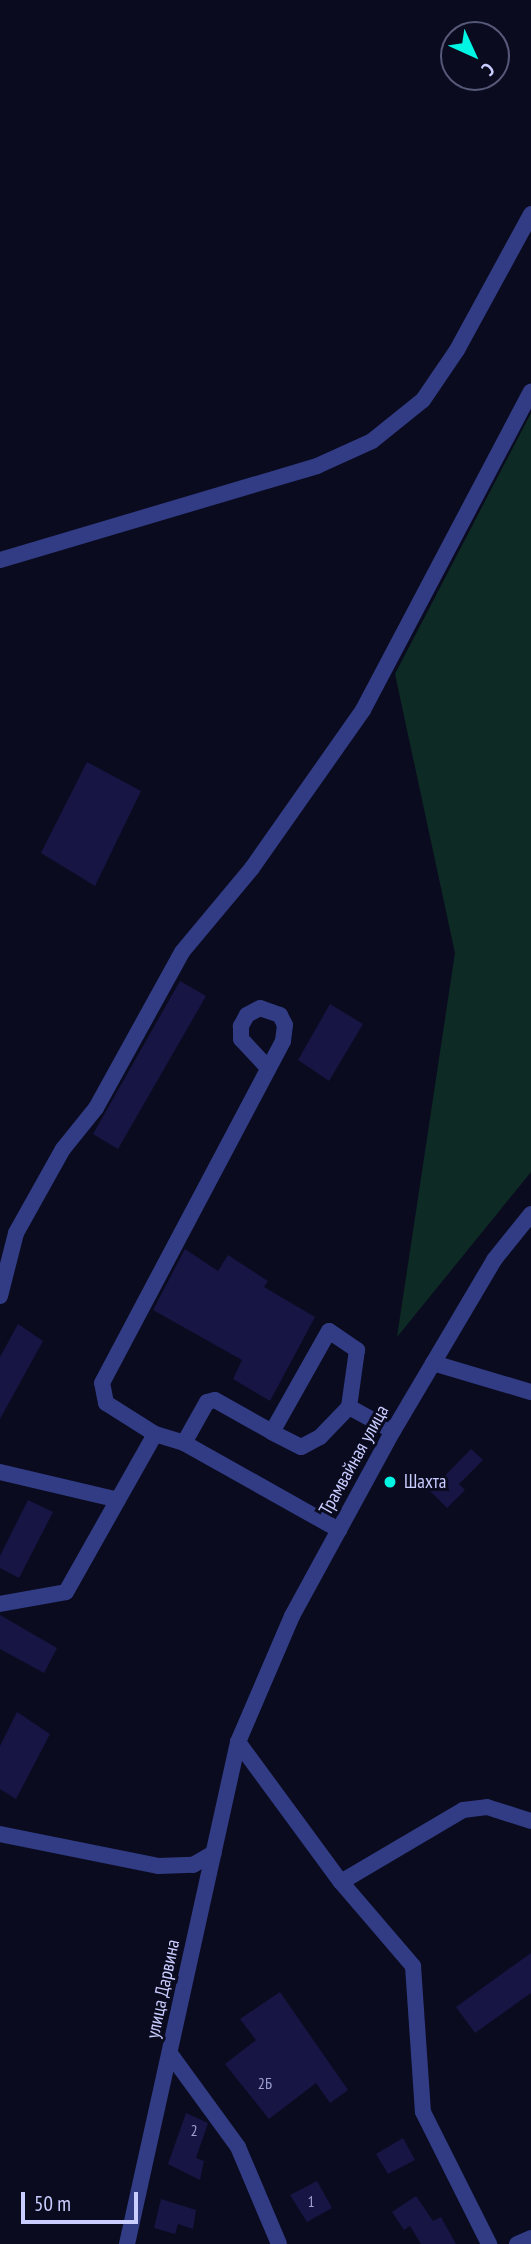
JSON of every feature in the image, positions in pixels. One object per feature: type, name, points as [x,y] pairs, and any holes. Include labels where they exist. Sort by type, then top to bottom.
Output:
[{"type":"street","points":[[0,560],[317,466],[372,441],[423,400],[457,350],[531,214]]},
{"type":"street","points":[[0,1296],[16,1233],[63,1149],[96,1108],[182,952],[268,846],[363,710],[531,392]]},
{"type":"street","points":[[268,1068],[102,1383],[106,1403],[155,1434],[184,1443],[339,1530]]},
{"type":"street","name":"Трамвайная улица","points":[[238,1742],[292,1616],[393,1432],[494,1260],[531,1214]]},
{"type":"street","points":[[184,1443],[207,1402],[215,1400],[272,1432],[301,1447],[320,1437],[349,1407],[357,1350],[329,1331],[272,1432]]},
{"type":"street","points":[[433,1363],[531,1392]]},
{"type":"street","points":[[349,1407],[393,1432]]},
{"type":"street","points":[[0,1604],[66,1592],[155,1434]]},
{"type":"street","points":[[0,1472],[118,1500]]},
{"type":"street","points":[[238,1742],[341,1882],[413,1966],[423,2112],[489,2244]]},
{"type":"street","name":"улица Дарвина","points":[[127,2244],[171,2055],[238,1742]]},
{"type":"street","points":[[341,1882],[463,1810],[487,1807],[531,1821]]},
{"type":"street","points":[[0,1834],[158,1866],[192,1865],[214,1853]]},
{"type":"street","points":[[171,2055],[238,2147],[279,2244]]},
{"type":"street","points":[[517,2244],[531,2238]]},
{"type":"green space","points":[[531,413],[531,1172],[397,1337],[455,953],[395,674]]},
{"type":"building","points":[[87,762],[141,791],[95,886],[41,853]]},
{"type":"building","points":[[180,981],[206,996],[118,1149],[93,1134]]},
{"type":"building","points":[[330,1004],[363,1024],[329,1081],[298,1060]]},
{"type":"building","points":[[185,1249],[218,1271],[228,1255],[268,1281],[264,1287],[315,1317],[270,1401],[233,1379],[242,1360],[153,1310]]},
{"type":"building","points":[[18,1324],[43,1341],[0,1419],[0,1357]]},
{"type":"building","points":[[471,1449],[483,1460],[459,1484],[465,1490],[447,1508],[430,1491]]},
{"type":"building","points":[[28,1500],[53,1512],[19,1578],[0,1568],[0,1556]]},
{"type":"building","points":[[0,1615],[57,1648],[44,1673],[0,1649]]},
{"type":"building","points":[[17,1712],[50,1734],[16,1799],[0,1789],[0,1746]]},
{"type":"building","points":[[531,1953],[531,1993],[475,2033],[456,2007]]},
{"type":"building","points":[[280,1992],[348,2090],[330,2103],[316,2083],[269,2119],[225,2064],[256,2040],[240,2019]]},
{"type":"building","points":[[186,2113],[208,2123],[196,2158],[204,2161],[200,2180],[168,2164]]},
{"type":"building","points":[[403,2138],[415,2160],[388,2174],[376,2154]]},
{"type":"building","points":[[317,2181],[332,2208],[307,2222],[290,2195]]},
{"type":"building","points":[[416,2196],[433,2221],[441,2217],[456,2244],[421,2244],[410,2226],[404,2230],[392,2212]]},
{"type":"building","points":[[161,2199],[196,2210],[193,2229],[178,2224],[175,2234],[154,2228]]},
{"type":"place","name":"Шахта","points":[[390,1482]]}]
